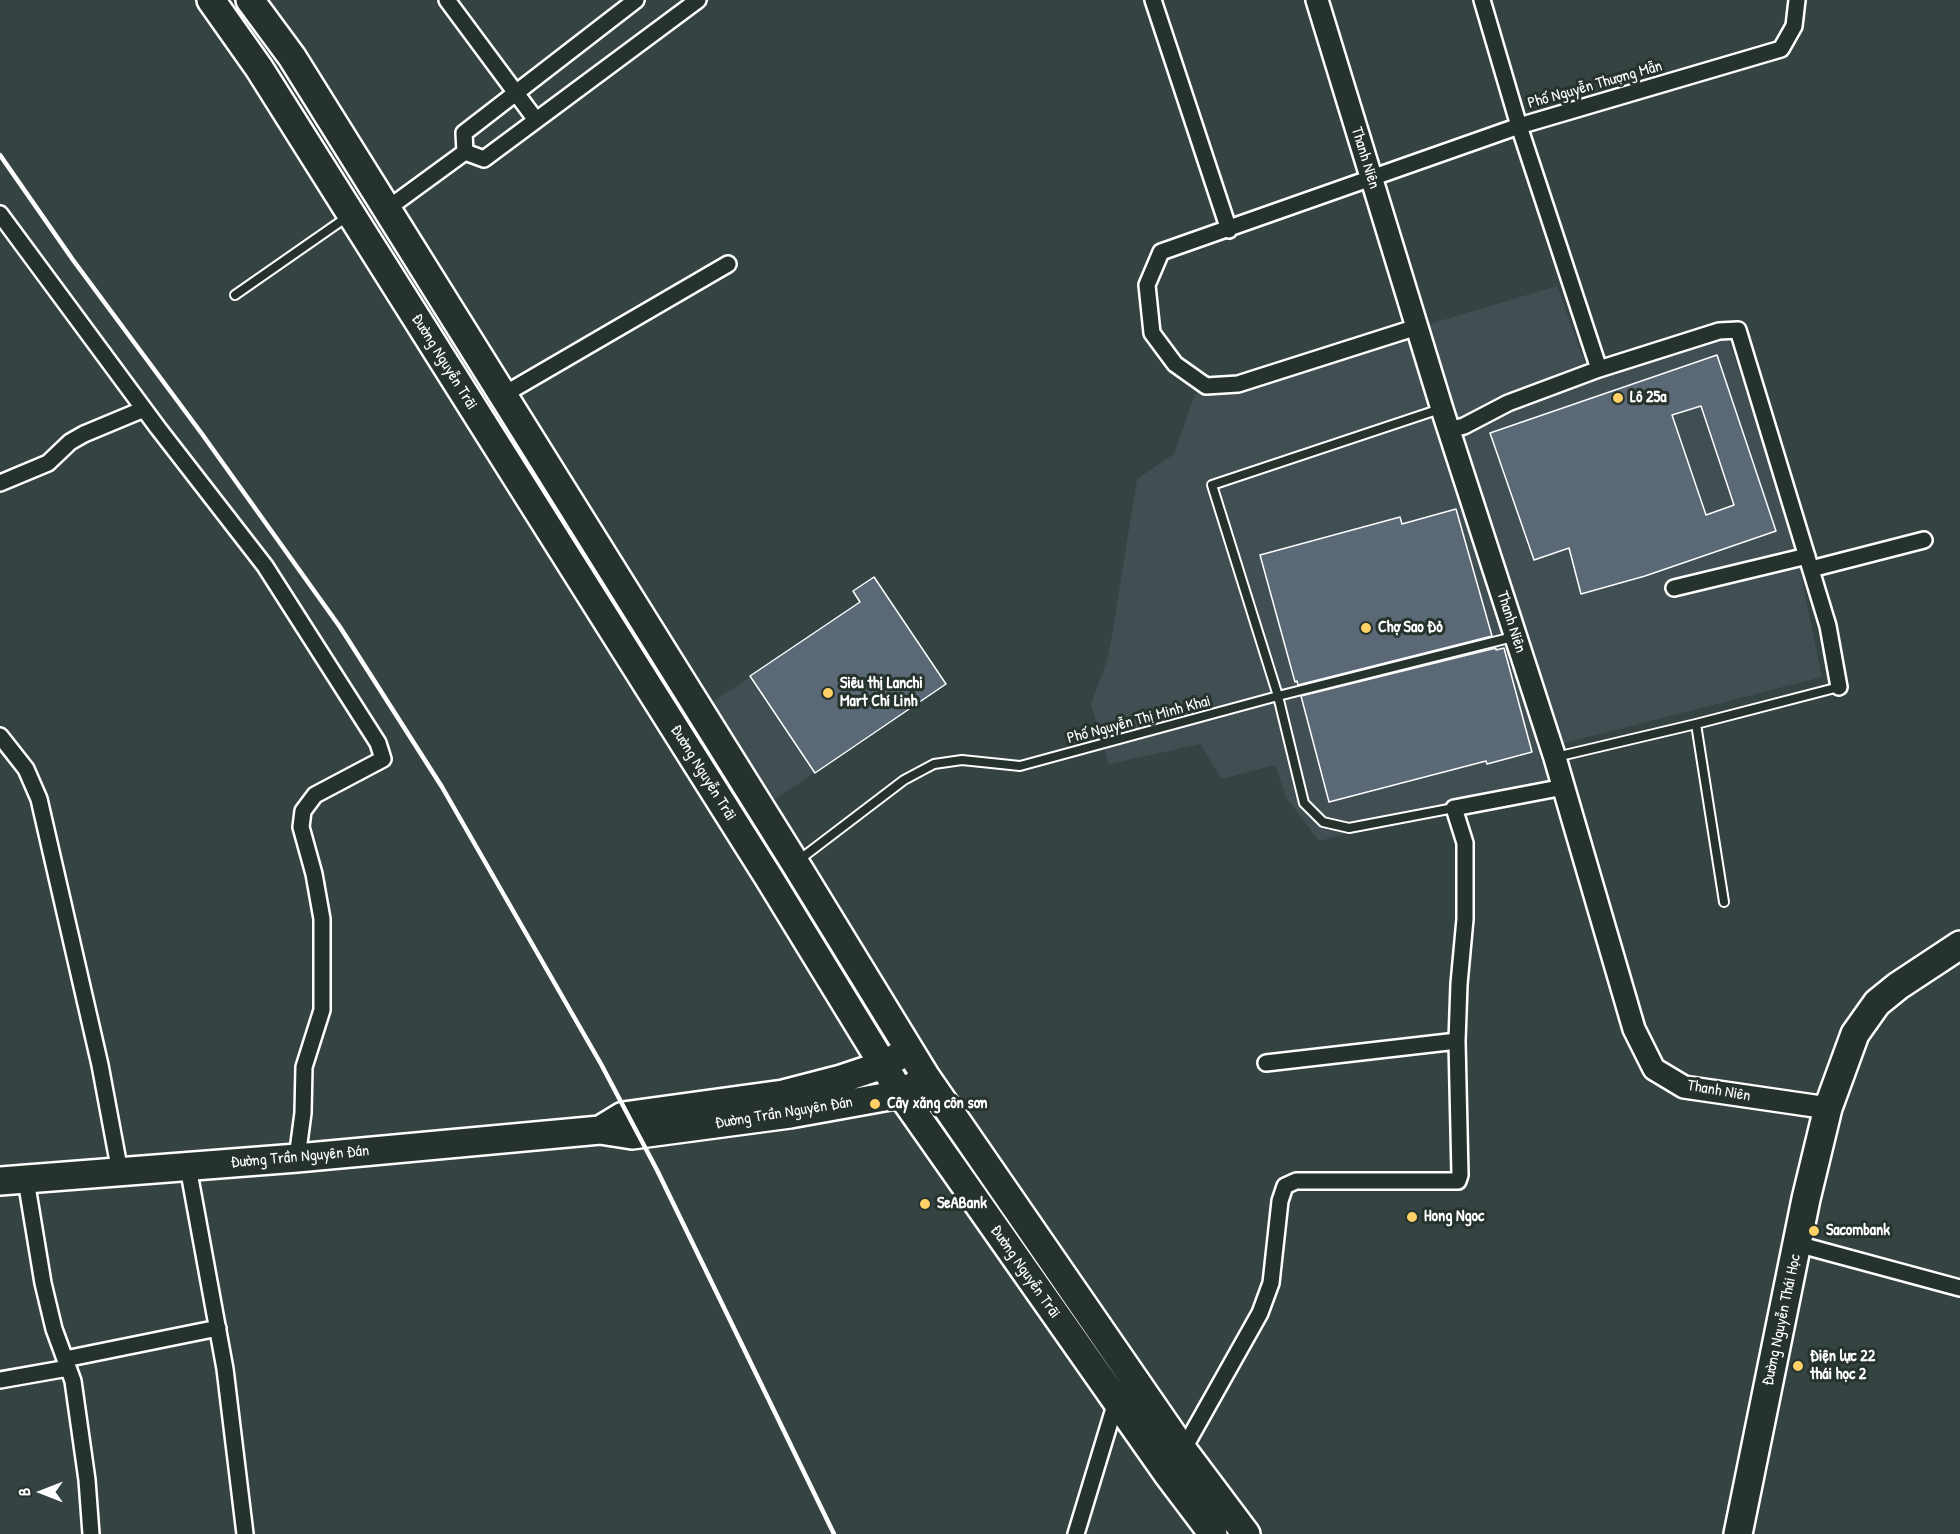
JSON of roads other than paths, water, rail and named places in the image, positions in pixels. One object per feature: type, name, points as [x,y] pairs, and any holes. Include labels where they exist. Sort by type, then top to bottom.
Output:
[{"type":"highway","name":"Đường Nguyễn Trãi","points":[[210,0],[259,68],[769,878],[901,1094],[1116,1402],[1213,1534]]},
{"type":"highway","name":"Đường Nguyễn Trãi","points":[[250,0],[292,57],[926,1077],[1183,1450],[1246,1534]]},
{"type":"highway","points":[[769,878],[795,863]]},
{"type":"highway","name":"Đường Nguyễn Thái Học","points":[[1738,1534],[1797,1244],[1828,1108],[1855,1034],[1877,1003],[1898,986],[1960,945]]},
{"type":"highway","name":"Đường Trần Nguyên Đán","points":[[600,1130],[623,1116],[783,1094],[883,1065],[910,1051]]},
{"type":"highway","name":"Đường Trần Nguyên Đán","points":[[13,1181],[600,1130],[632,1134],[644,1133],[790,1114],[901,1094],[926,1077]]},
{"type":"highway","points":[[1167,1473],[1183,1450]]},
{"type":"street","points":[[447,0],[536,120]]},
{"type":"street","points":[[465,152],[484,159],[698,0]]},
{"type":"street","points":[[1153,0],[1229,230]]},
{"type":"street","name":"Thanh Niên","points":[[1317,0],[1442,409],[1564,787],[1634,1029],[1654,1069],[1684,1087],[1828,1108]]},
{"type":"street","points":[[1482,0],[1519,126],[1599,369]]},
{"type":"street","name":"Phố Nguyễn Thượng Mẫn","points":[[1418,327],[1238,384],[1206,386],[1174,364],[1152,333],[1147,285],[1161,252],[1229,230],[1519,126],[1781,49],[1794,26],[1797,0]]},
{"type":"street","points":[[465,152],[464,133],[632,1]]},
{"type":"street","points":[[387,209],[465,152]]},
{"type":"street","points":[[0,214],[144,409],[265,566],[378,743],[383,759],[315,795],[303,811],[301,827],[314,874],[322,919],[322,1010],[304,1067],[303,1113],[297,1158]]},
{"type":"street","points":[[502,395],[728,264]]},
{"type":"street","points":[[1449,430],[1464,426],[1508,403],[1599,369],[1719,331],[1738,330],[1828,626],[1839,687]]},
{"type":"street","points":[[0,483],[48,463],[70,442],[84,434],[144,409]]},
{"type":"street","points":[[1674,588],[1924,540]]},
{"type":"street","points":[[0,736],[26,770],[39,799],[100,1065],[120,1172]]},
{"type":"street","points":[[1183,1450],[1260,1313],[1271,1283],[1280,1201],[1285,1186],[1296,1180],[1458,1181],[1460,1175],[1457,1041],[1465,919],[1466,863],[1465,843],[1454,808],[1564,787]]},
{"type":"street","points":[[1266,1063],[1457,1041]]},
{"type":"street","points":[[188,1167],[225,1369],[245,1534]]},
{"type":"street","points":[[13,1181],[43,1282],[54,1329],[73,1381],[87,1480],[91,1534]]},
{"type":"street","points":[[1797,1244],[1960,1288]]},
{"type":"street","points":[[0,1380],[218,1328]]},
{"type":"street","points":[[1076,1534],[1116,1402]]},
{"type":"lane","points":[[235,295],[351,214]]},
{"type":"lane","points":[[1442,409],[1212,485],[1278,696],[1304,803],[1323,822],[1349,828],[1454,808]]},
{"type":"lane","name":"Phố Nguyễn Thị Minh Khai","points":[[795,863],[903,780],[934,764],[962,760],[1020,766],[1278,696],[1515,636]]},
{"type":"lane","points":[[1555,758],[1839,687]]},
{"type":"lane","points":[[1696,724],[1724,902]]},
{"type":"railway","points":[[0,155],[73,260],[202,434],[340,627],[442,787],[601,1064],[657,1170],[834,1534]]},
{"type":"place","name":"Lô 25a","points":[[1618,398]]},
{"type":"place","name":"Chợ Sao Đỏ","points":[[1366,628]]},
{"type":"place","name":"Siêu thị Lanchi Mart Chí Linh","points":[[828,693]]},
{"type":"place","name":"Cây xăng côn sơn","points":[[875,1104]]},
{"type":"place","name":"SeABank","points":[[925,1204]]},
{"type":"place","name":"Hong Ngoc","points":[[1412,1217]]},
{"type":"place","name":"Sacombank","points":[[1814,1231]]},
{"type":"place","name":"Điện lực 22 thái học 2","points":[[1798,1366]]}]
